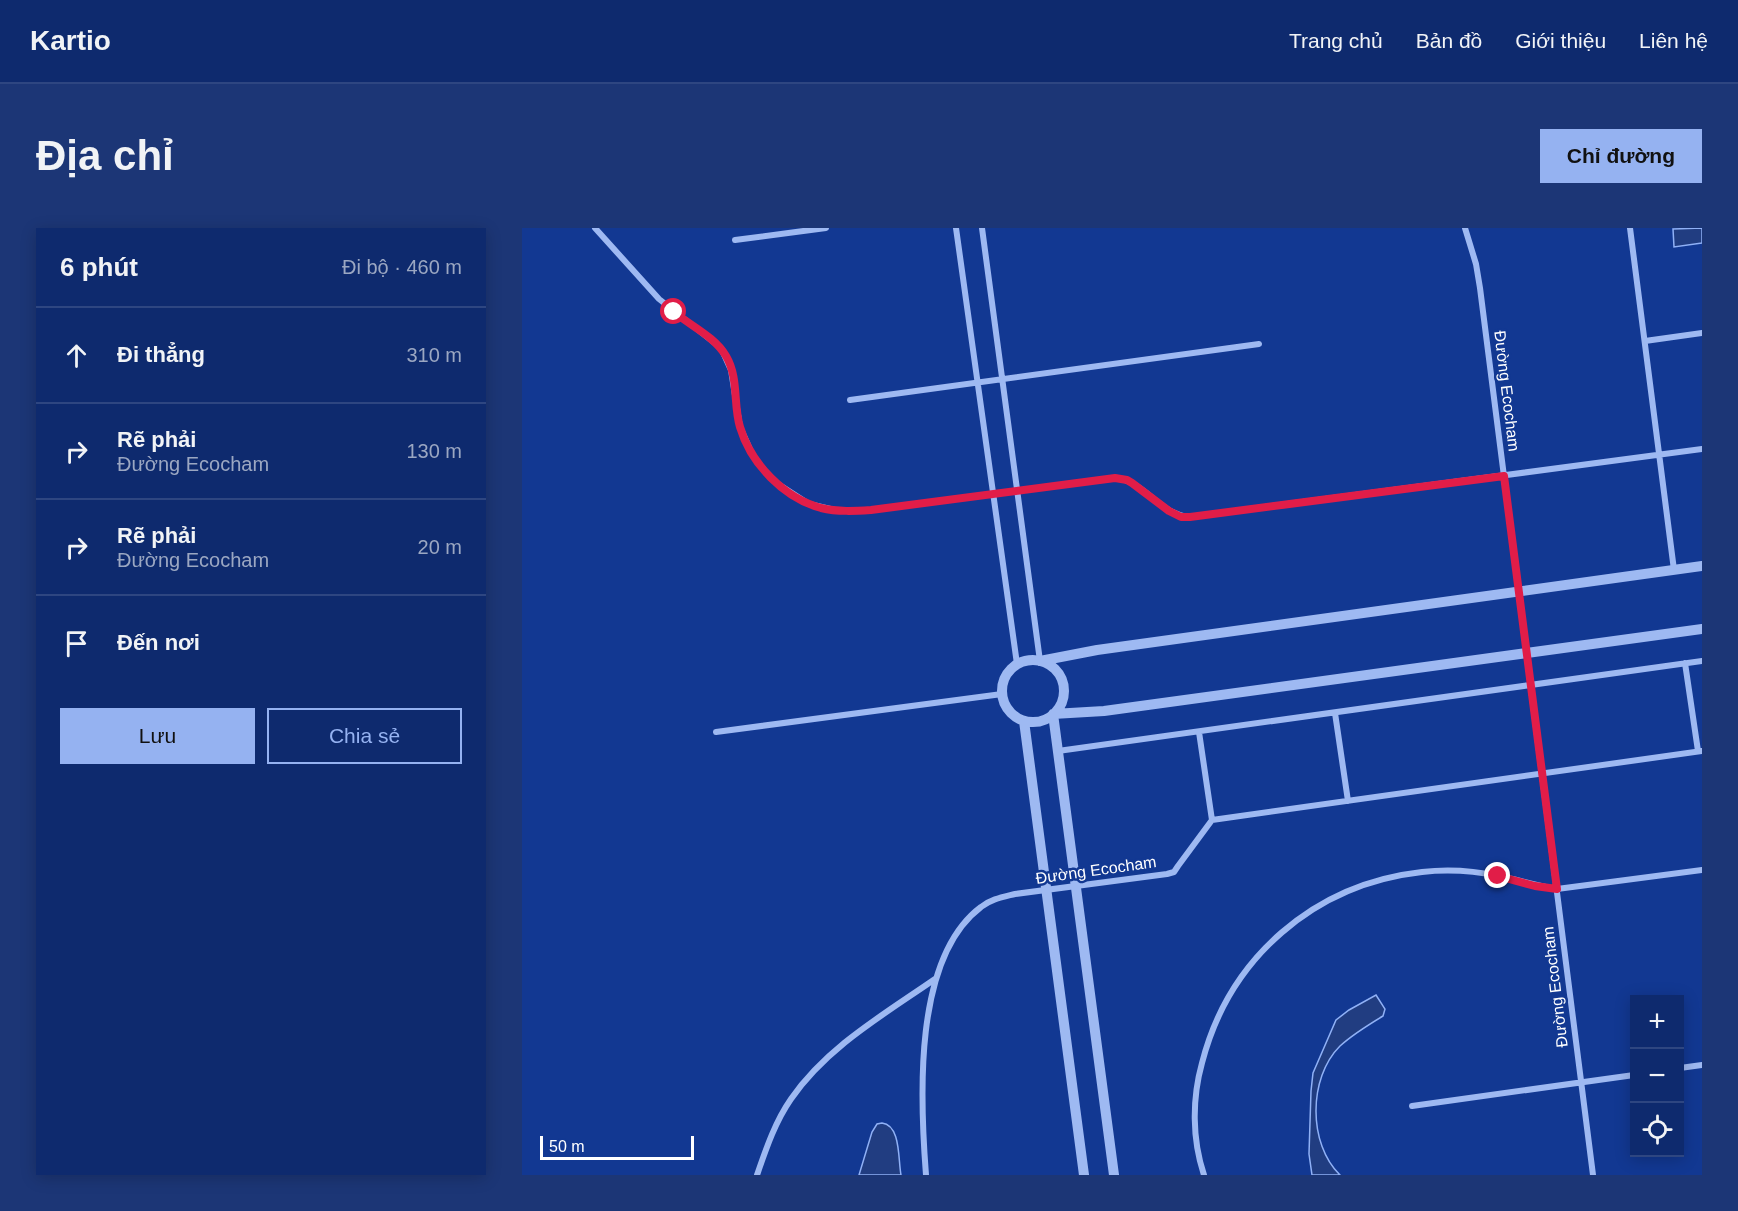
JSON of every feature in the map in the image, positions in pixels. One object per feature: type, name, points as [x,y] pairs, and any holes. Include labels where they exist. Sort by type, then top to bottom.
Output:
[{"type":"street","points":[[595,228],[659,299],[721,348],[732,370],[737,412],[745,441],[765,471],[793,494],[809,504],[823,508],[856,511],[1122,479],[1132,483],[1174,514],[1190,517],[1702,449]]},
{"type":"street","points":[[735,240],[826,228]]},
{"type":"street","points":[[956,228],[1017,664]]},
{"type":"street","points":[[982,228],[1040,661]]},
{"type":"street","name":"Đường Ecocham","points":[[1465,228],[1476,264],[1480,288],[1593,1175]]},
{"type":"street","points":[[1630,228],[1674,570]]},
{"type":"street","points":[[1645,340],[1702,333]]},
{"type":"street","points":[[850,400],[1259,344]]},
{"type":"street","points":[[1702,566],[1097,650],[1040,661],[1031,660],[1017,664],[1008,672],[1004,679],[1002,694],[1010,711],[1024,721],[1041,721],[1053,714],[1104,711],[1702,629]]},
{"type":"street","points":[[1040,661],[1052,667],[1059,674],[1062,682],[1062,700],[1053,714],[1114,1175]]},
{"type":"street","points":[[1058,751],[1702,661]]},
{"type":"street","points":[[1199,732],[1212,820],[1700,751],[1685,663]]},
{"type":"street","points":[[716,732],[1002,694]]},
{"type":"street","points":[[1335,713],[1348,801]]},
{"type":"street","points":[[1024,721],[1084,1175]]},
{"type":"street","name":"Đường Ecocham","points":[[926,1175],[922,1125],[923,1068],[930,1004],[936,979],[957,934],[982,906],[1002,897],[1174,872],[1212,820]]},
{"type":"street","points":[[1204,1175],[1194,1118],[1198,1077],[1208,1038],[1225,1001],[1248,967],[1276,937],[1308,912],[1344,892],[1383,879],[1423,872],[1470,872],[1557,889],[1702,870]]},
{"type":"street","points":[[757,1175],[775,1128],[789,1101],[808,1076],[829,1054],[854,1035],[936,979]]},
{"type":"street","points":[[1684,1067],[1702,1065]]},
{"type":"street","points":[[1412,1106],[1630,1076]]},
{"type":"water","points":[[1702,228],[1702,243],[1674,247],[1673,229]]},
{"type":"water","points":[[1376,995],[1385,1009],[1383,1016],[1340,1046],[1322,1075],[1318,1093],[1316,1111],[1322,1146],[1340,1175],[1312,1175],[1309,1154],[1313,1073],[1336,1020]]},
{"type":"water","points":[[877,1124],[888,1125],[896,1136],[901,1175],[859,1175],[872,1132]]},
{"type":"route","points":[[674,312],[713,340],[727,358],[732,370],[740,427],[753,456],[765,471],[778,484],[809,504],[838,511],[871,510],[1115,478],[1132,483],[1174,514],[1190,517],[1504,476],[1557,889],[1535,886],[1498,876]]}]
